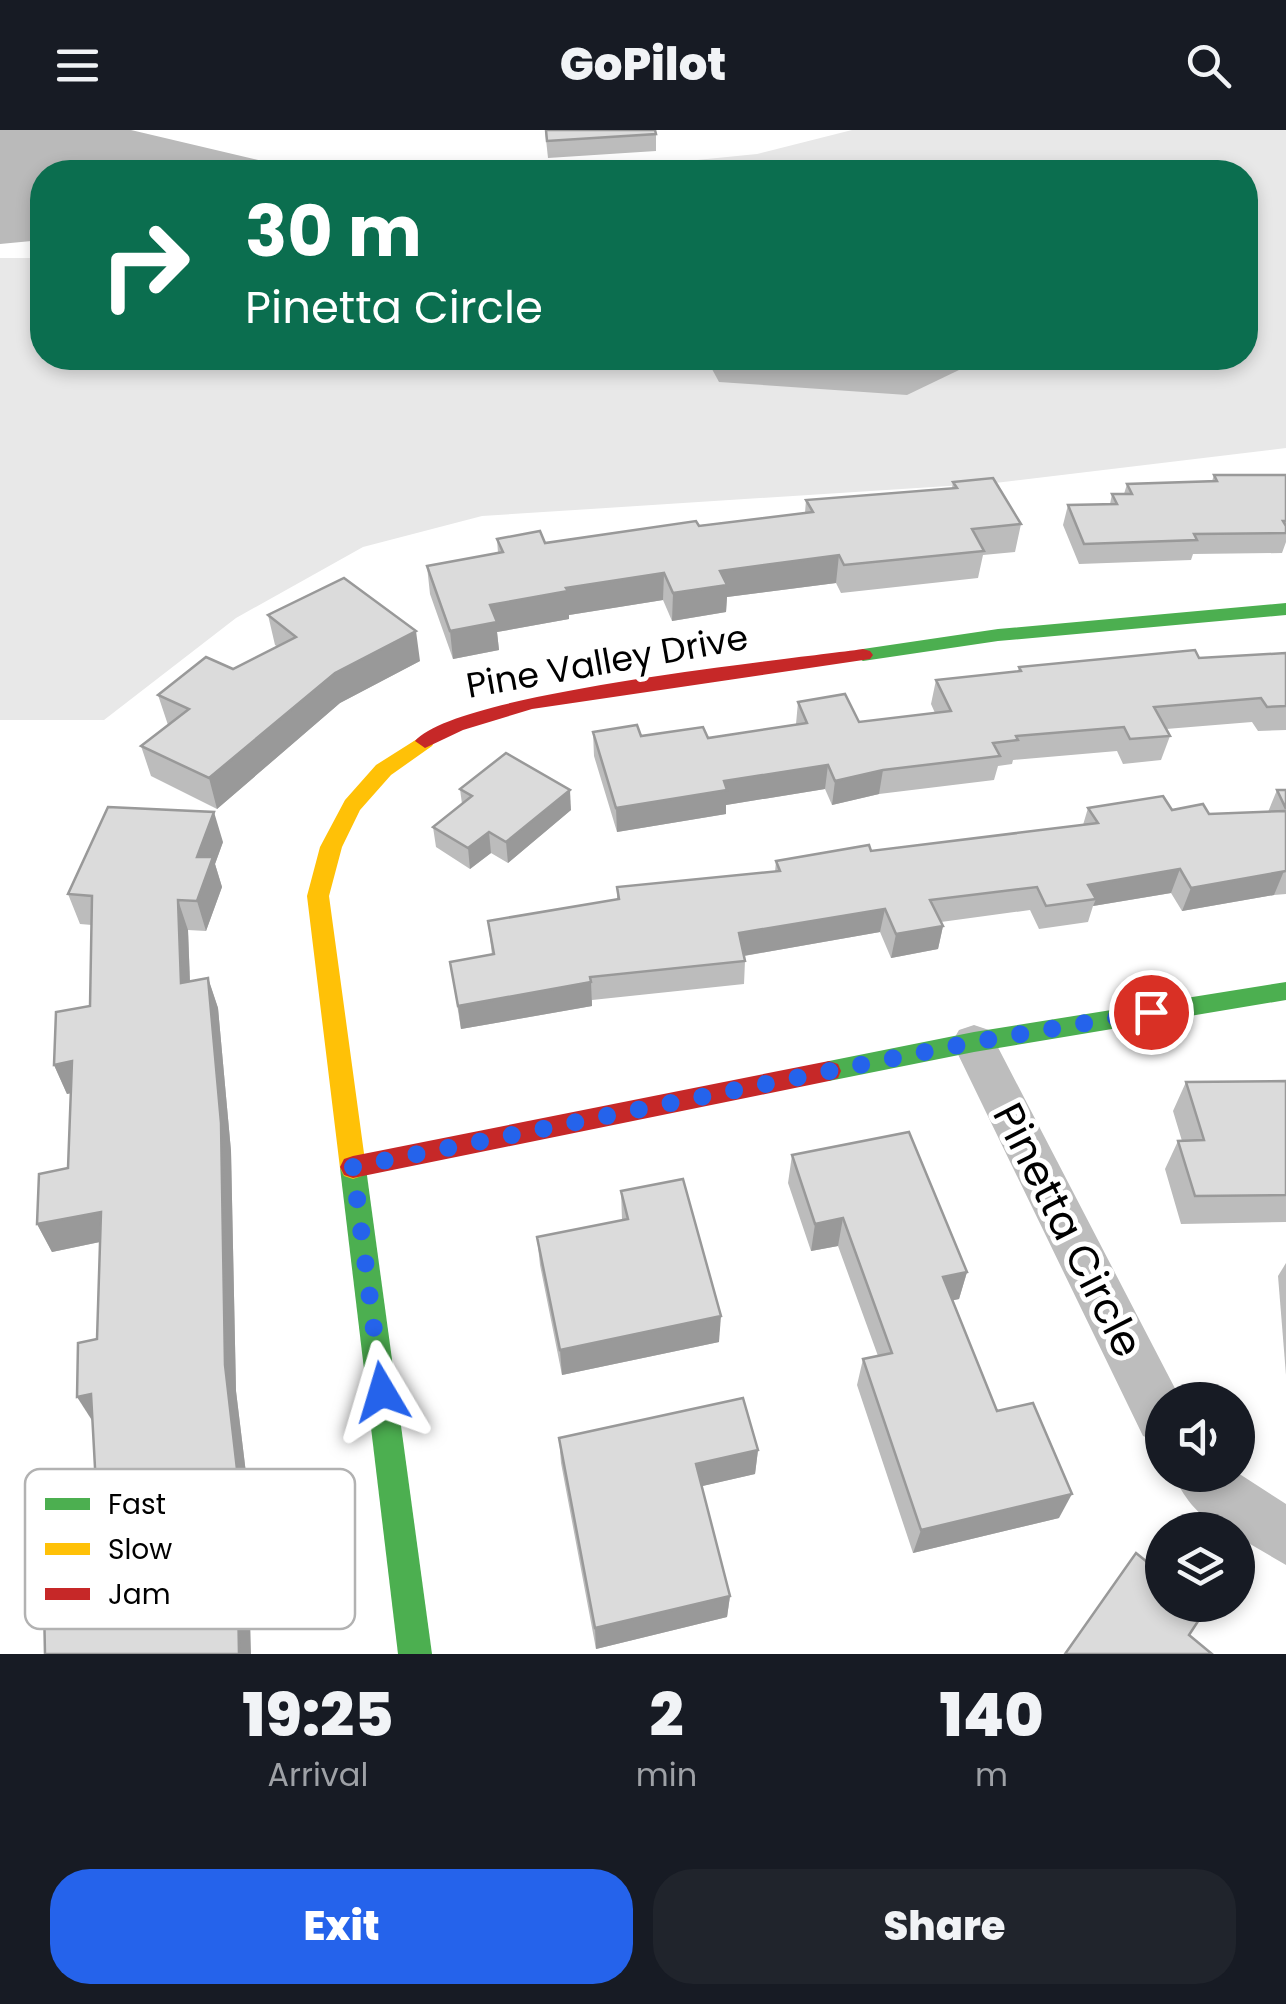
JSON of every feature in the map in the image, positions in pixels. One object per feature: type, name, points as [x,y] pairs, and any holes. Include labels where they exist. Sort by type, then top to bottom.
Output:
[{"type":"street","name":"Pine Valley Drive","points":[[415,1654],[318,896],[325,850],[347,806],[381,769],[425,739],[504,709],[795,662],[1016,633],[1286,609]]},
{"type":"street","points":[[353,1167],[974,1042],[1286,991]]},
{"type":"street","name":"Pinetta Circle","points":[[974,1042],[1145,1384]]},
{"type":"street","points":[[1218,1492],[1286,1537]]},
{"type":"shaded area","points":[[0,130],[131,130],[258,160],[30,160],[30,241],[0,244]]},
{"type":"shaded area","points":[[852,130],[1286,130],[1286,448],[995,483],[482,516],[363,547],[236,618],[104,720],[0,720],[0,258],[30,258],[30,370],[1258,370],[1258,160],[697,160],[757,154]]},
{"type":"shaded area","points":[[712,370],[959,370],[907,395],[719,382]]},
{"type":"building","points":[[546,130],[655,130],[656,134],[547,141]]},
{"type":"building","points":[[1214,475],[1286,475],[1286,533],[1194,534],[1197,540],[1084,544],[1068,505],[1117,504],[1112,494],[1132,494],[1127,484],[1217,481]]},
{"type":"building","points":[[993,478],[1021,524],[972,529],[984,551],[844,565],[839,555],[720,571],[727,585],[673,593],[664,573],[490,605],[497,622],[450,631],[427,566],[503,552],[497,539],[540,531],[545,543],[696,521],[699,526],[813,512],[806,500],[957,488],[953,482]]},
{"type":"building","points":[[344,578],[416,631],[335,673],[209,778],[141,746],[189,709],[158,695],[206,657],[233,669],[296,637],[268,615]]},
{"type":"building","points":[[1195,650],[1199,658],[1286,653],[1286,706],[1267,707],[1261,698],[1154,707],[1170,736],[1130,739],[1124,727],[1016,736],[1018,740],[993,743],[1000,756],[883,770],[835,781],[828,765],[724,781],[727,790],[616,808],[593,732],[637,725],[641,736],[703,727],[708,738],[807,723],[798,702],[845,694],[859,722],[951,711],[936,680],[1021,671],[1019,667]]},
{"type":"building","points":[[506,753],[570,790],[506,842],[489,832],[468,848],[433,827],[472,796],[460,789]]},
{"type":"building","points":[[1277,790],[1286,790],[1286,809]]},
{"type":"building","points":[[1163,796],[1172,810],[1203,804],[1209,814],[1286,811],[1286,871],[1191,888],[1180,869],[1088,885],[1096,899],[1046,906],[1037,887],[930,900],[943,926],[896,934],[885,909],[739,933],[745,961],[590,977],[591,982],[458,1006],[450,962],[494,954],[488,921],[619,899],[617,887],[780,871],[776,861],[869,845],[871,851],[1098,823],[1088,808]]},
{"type":"building","points":[[108,807],[214,812],[197,857],[213,857],[197,901],[178,900],[181,983],[208,978],[221,1123],[225,1365],[237,1469],[95,1469],[91,1394],[77,1397],[78,1343],[97,1339],[101,1212],[37,1224],[39,1174],[68,1168],[72,1061],[54,1065],[56,1012],[90,1006],[92,896],[68,894]]},
{"type":"building","points":[[1286,1081],[1286,1195],[1195,1196],[1178,1141],[1204,1140],[1186,1082]]},
{"type":"building","points":[[909,1132],[967,1272],[943,1277],[997,1411],[1033,1403],[1072,1494],[921,1530],[863,1359],[892,1353],[843,1218],[815,1224],[792,1155]]},
{"type":"building","points":[[683,1179],[721,1316],[560,1350],[537,1237],[628,1219],[621,1191]]},
{"type":"building","points":[[743,1398],[758,1450],[696,1464],[730,1596],[595,1628],[559,1438]]},
{"type":"building","points":[[1136,1553],[1145,1560],[1145,1622],[1198,1622],[1189,1635],[1212,1654],[1065,1654]]},
{"type":"building","points":[[44,1629],[239,1629],[239,1654],[45,1654]]},
{"type":"traffic: fast","points":[[863,655],[998,635],[1286,609]]},
{"type":"traffic: fast","points":[[829,1071],[974,1042],[1286,991]]},
{"type":"traffic: fast","points":[[353,1168],[415,1654]]},
{"type":"traffic: slow","points":[[353,1168],[318,896],[331,847],[352,805],[383,770],[425,741]]},
{"type":"traffic: jam","points":[[425,741],[456,725],[531,703],[863,655]]},
{"type":"traffic: jam","points":[[353,1167],[829,1071]]},
{"type":"route","points":[[382,1392],[353,1167],[974,1042],[1151,1012]]}]
